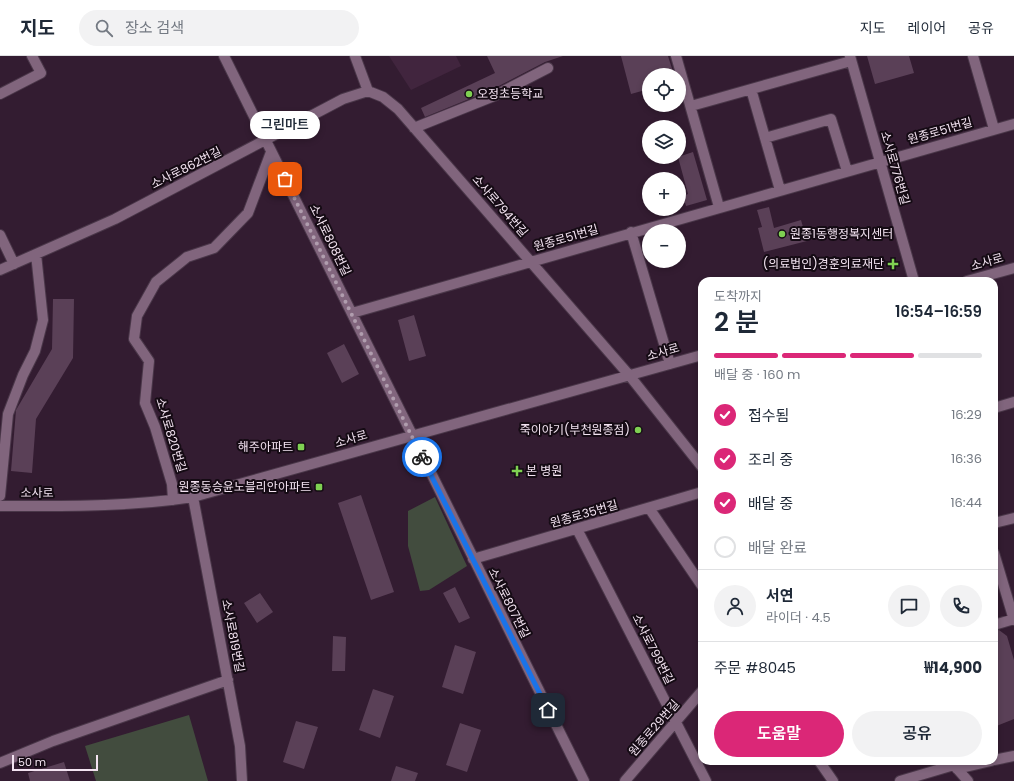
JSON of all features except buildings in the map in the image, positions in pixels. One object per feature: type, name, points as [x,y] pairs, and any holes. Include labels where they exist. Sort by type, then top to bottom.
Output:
[{"type":"street","points":[[0,94],[41,73],[32,56]]},
{"type":"street","name":"소사로808번길","points":[[224,56],[352,313],[411,436]]},
{"type":"street","points":[[355,56],[368,91]]},
{"type":"street","points":[[676,56],[719,207]]},
{"type":"street","points":[[973,56],[994,130]]},
{"type":"street","name":"소사로776번길","points":[[691,106],[851,59],[913,277]]},
{"type":"street","points":[[414,128],[494,96],[548,68]]},
{"type":"street","points":[[751,89],[780,190]]},
{"type":"street","name":"소사로862번길","points":[[0,270],[115,219],[344,99],[368,91]]},
{"type":"street","name":"소사로794번길","points":[[368,91],[383,97],[398,109],[628,376],[698,462]]},
{"type":"street","points":[[765,138],[831,120],[847,171]]},
{"type":"street","name":"원종로51번길","points":[[352,313],[631,232],[1014,124]]},
{"type":"street","name":"소사로820번길","points":[[173,500],[172,484],[155,427],[145,403],[149,361],[134,339],[136,316],[156,282],[187,257],[214,248],[248,213],[271,152]]},
{"type":"street","points":[[631,232],[670,364]]},
{"type":"street","points":[[0,235],[14,264]]},
{"type":"street","points":[[0,496],[8,414],[35,351],[43,320],[36,254]]},
{"type":"street","name":"소사로","points":[[981,277],[1014,268]]},
{"type":"street","name":"소사로","points":[[0,506],[82,506],[173,500],[193,497],[698,356]]},
{"type":"street","points":[[998,407],[1014,402]]},
{"type":"street","name":"소사로807번길","points":[[411,436],[584,781]]},
{"type":"street","name":"원종로35번길","points":[[473,559],[698,493]]},
{"type":"street","name":"소사로819번길","points":[[193,497],[240,746],[242,781]]},
{"type":"street","points":[[650,508],[698,580]]},
{"type":"street","points":[[998,522],[1014,518]]},
{"type":"street","name":"소사로799번길","points":[[577,529],[706,781]]},
{"type":"street","points":[[998,566],[1014,619],[998,624]]},
{"type":"street","points":[[0,763],[53,741],[228,680]]},
{"type":"street","name":"원종로29번길","points":[[625,781],[698,696]]},
{"type":"street","points":[[998,760],[1014,756]]},
{"type":"street","points":[[822,765],[833,781]]},
{"type":"street","points":[[900,781],[954,765],[968,781]]},
{"type":"shaded area","points":[[389,56],[456,56],[461,66],[411,90]]},
{"type":"green space","points":[[435,497],[467,566],[429,590],[420,591],[408,546],[408,511]]},
{"type":"green space","points":[[189,715],[208,781],[96,781],[85,746]]},
{"type":"way so far","points":[[285,179],[422,457]]},
{"type":"place","name":"오정초등학교","points":[[469,94]]},
{"type":"place","name":"그린마트","points":[[285,179]]},
{"type":"place","name":"원종1동행정복지센터","points":[[782,234]]},
{"type":"place","name":"(의료법인)경훈의료재단","points":[[893,264]]},
{"type":"place","name":"죽이야기(부천원종점)","points":[[638,430]]},
{"type":"place","name":"해주아파트","points":[[301,447]]},
{"type":"place","name":"본 병원","points":[[517,471]]},
{"type":"place","name":"원종동승윤노블리안아파트","points":[[319,487]]},
{"type":"route","points":[[422,457],[548,710]]}]
